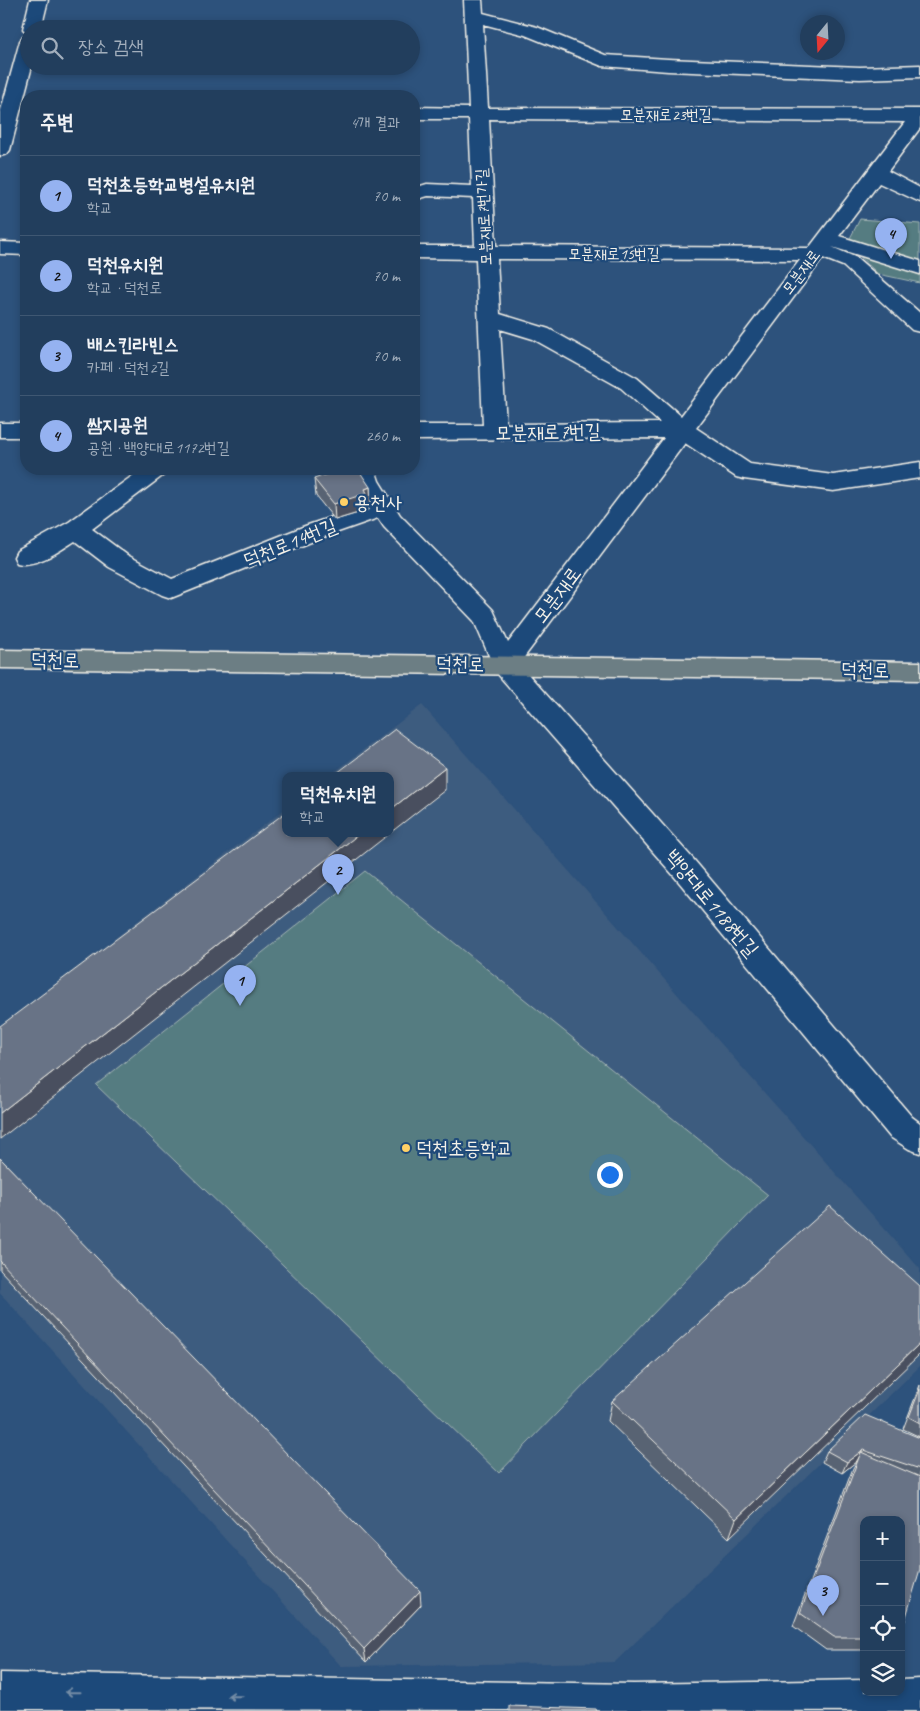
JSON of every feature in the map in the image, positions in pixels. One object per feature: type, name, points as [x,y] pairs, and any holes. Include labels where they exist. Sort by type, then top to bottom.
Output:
[{"type":"main road","name":"덕천로","points":[[0,659],[920,671]]},
{"type":"street","points":[[34,20],[39,0]]},
{"type":"street","points":[[473,8],[602,60],[668,65],[860,73],[920,71]]},
{"type":"street","name":"모분재로7번가길","points":[[473,8],[494,434]]},
{"type":"street","points":[[0,150],[20,75]]},
{"type":"street","name":"모분재로23번길","points":[[420,113],[920,115]]},
{"type":"street","name":"모분재로","points":[[505,665],[920,115]]},
{"type":"street","points":[[876,174],[920,196]]},
{"type":"street","points":[[420,192],[427,190],[482,192]]},
{"type":"street","points":[[820,247],[920,268]]},
{"type":"street","points":[[820,247],[850,262],[920,325]]},
{"type":"street","name":"모분재로15번길","points":[[420,252],[486,253],[820,247]]},
{"type":"street","points":[[0,248],[20,248]]},
{"type":"street","points":[[489,318],[541,334],[629,383],[682,430],[744,471],[833,483],[920,470]]},
{"type":"street","points":[[0,430],[20,430]]},
{"type":"street","name":"모분재로7번길","points":[[420,433],[494,434],[682,430]]},
{"type":"street","points":[[26,557],[75,530],[149,475]]},
{"type":"street","points":[[366,475],[367,481],[392,521],[484,616],[505,665]]},
{"type":"street","name":"덕천로14번길","points":[[75,530],[118,561],[171,589],[248,560],[313,532],[383,508]]},
{"type":"street","name":"백양대로1188번길","points":[[505,665],[684,868],[901,1127],[920,1139]]},
{"type":"street","points":[[0,1691],[634,1707],[920,1698]]},
{"type":"shaded area","name":"덕천초등학교","points":[[422,705],[920,1269],[920,1366],[615,1662],[341,1666],[0,1293],[0,1026],[282,811],[282,837],[394,837],[394,772],[334,772]]},
{"type":"green space","points":[[860,219],[920,224],[920,283],[878,274],[847,244]]},
{"type":"green space","points":[[365,871],[768,1195],[499,1473],[96,1085]]},
{"type":"building","points":[[326,475],[362,475],[370,487],[365,489],[367,493],[334,504],[314,479]]},
{"type":"building","points":[[395,729],[445,767],[394,807],[394,772],[338,772]]},
{"type":"building","points":[[282,815],[282,837],[355,837],[0,1113],[0,1026]]},
{"type":"building","points":[[0,1158],[420,1591],[364,1649],[0,1261]]},
{"type":"building","points":[[830,1206],[920,1286],[920,1343],[736,1519],[612,1401]]},
{"type":"building","points":[[920,1389],[920,1423],[909,1417]]},
{"type":"building","points":[[865,1415],[920,1438],[920,1469],[863,1450],[847,1462],[827,1451]]},
{"type":"building","points":[[861,1452],[920,1477],[920,1569],[905,1620],[905,1516],[860,1516],[860,1637],[834,1637],[800,1613]]},
{"type":"building","points":[[509,1706],[596,1709],[597,1711],[509,1711]]},
{"type":"place","name":"쌈지공원","points":[[891,259]]},
{"type":"place","name":"용천사","points":[[344,502]]},
{"type":"place","name":"덕천유치원","points":[[338,895]]},
{"type":"place","name":"덕천초등학교병설유치원","points":[[240,1006]]},
{"type":"place","name":"덕천초등학교","points":[[406,1148]]},
{"type":"place","name":"배스킨라빈스","points":[[823,1616]]}]
